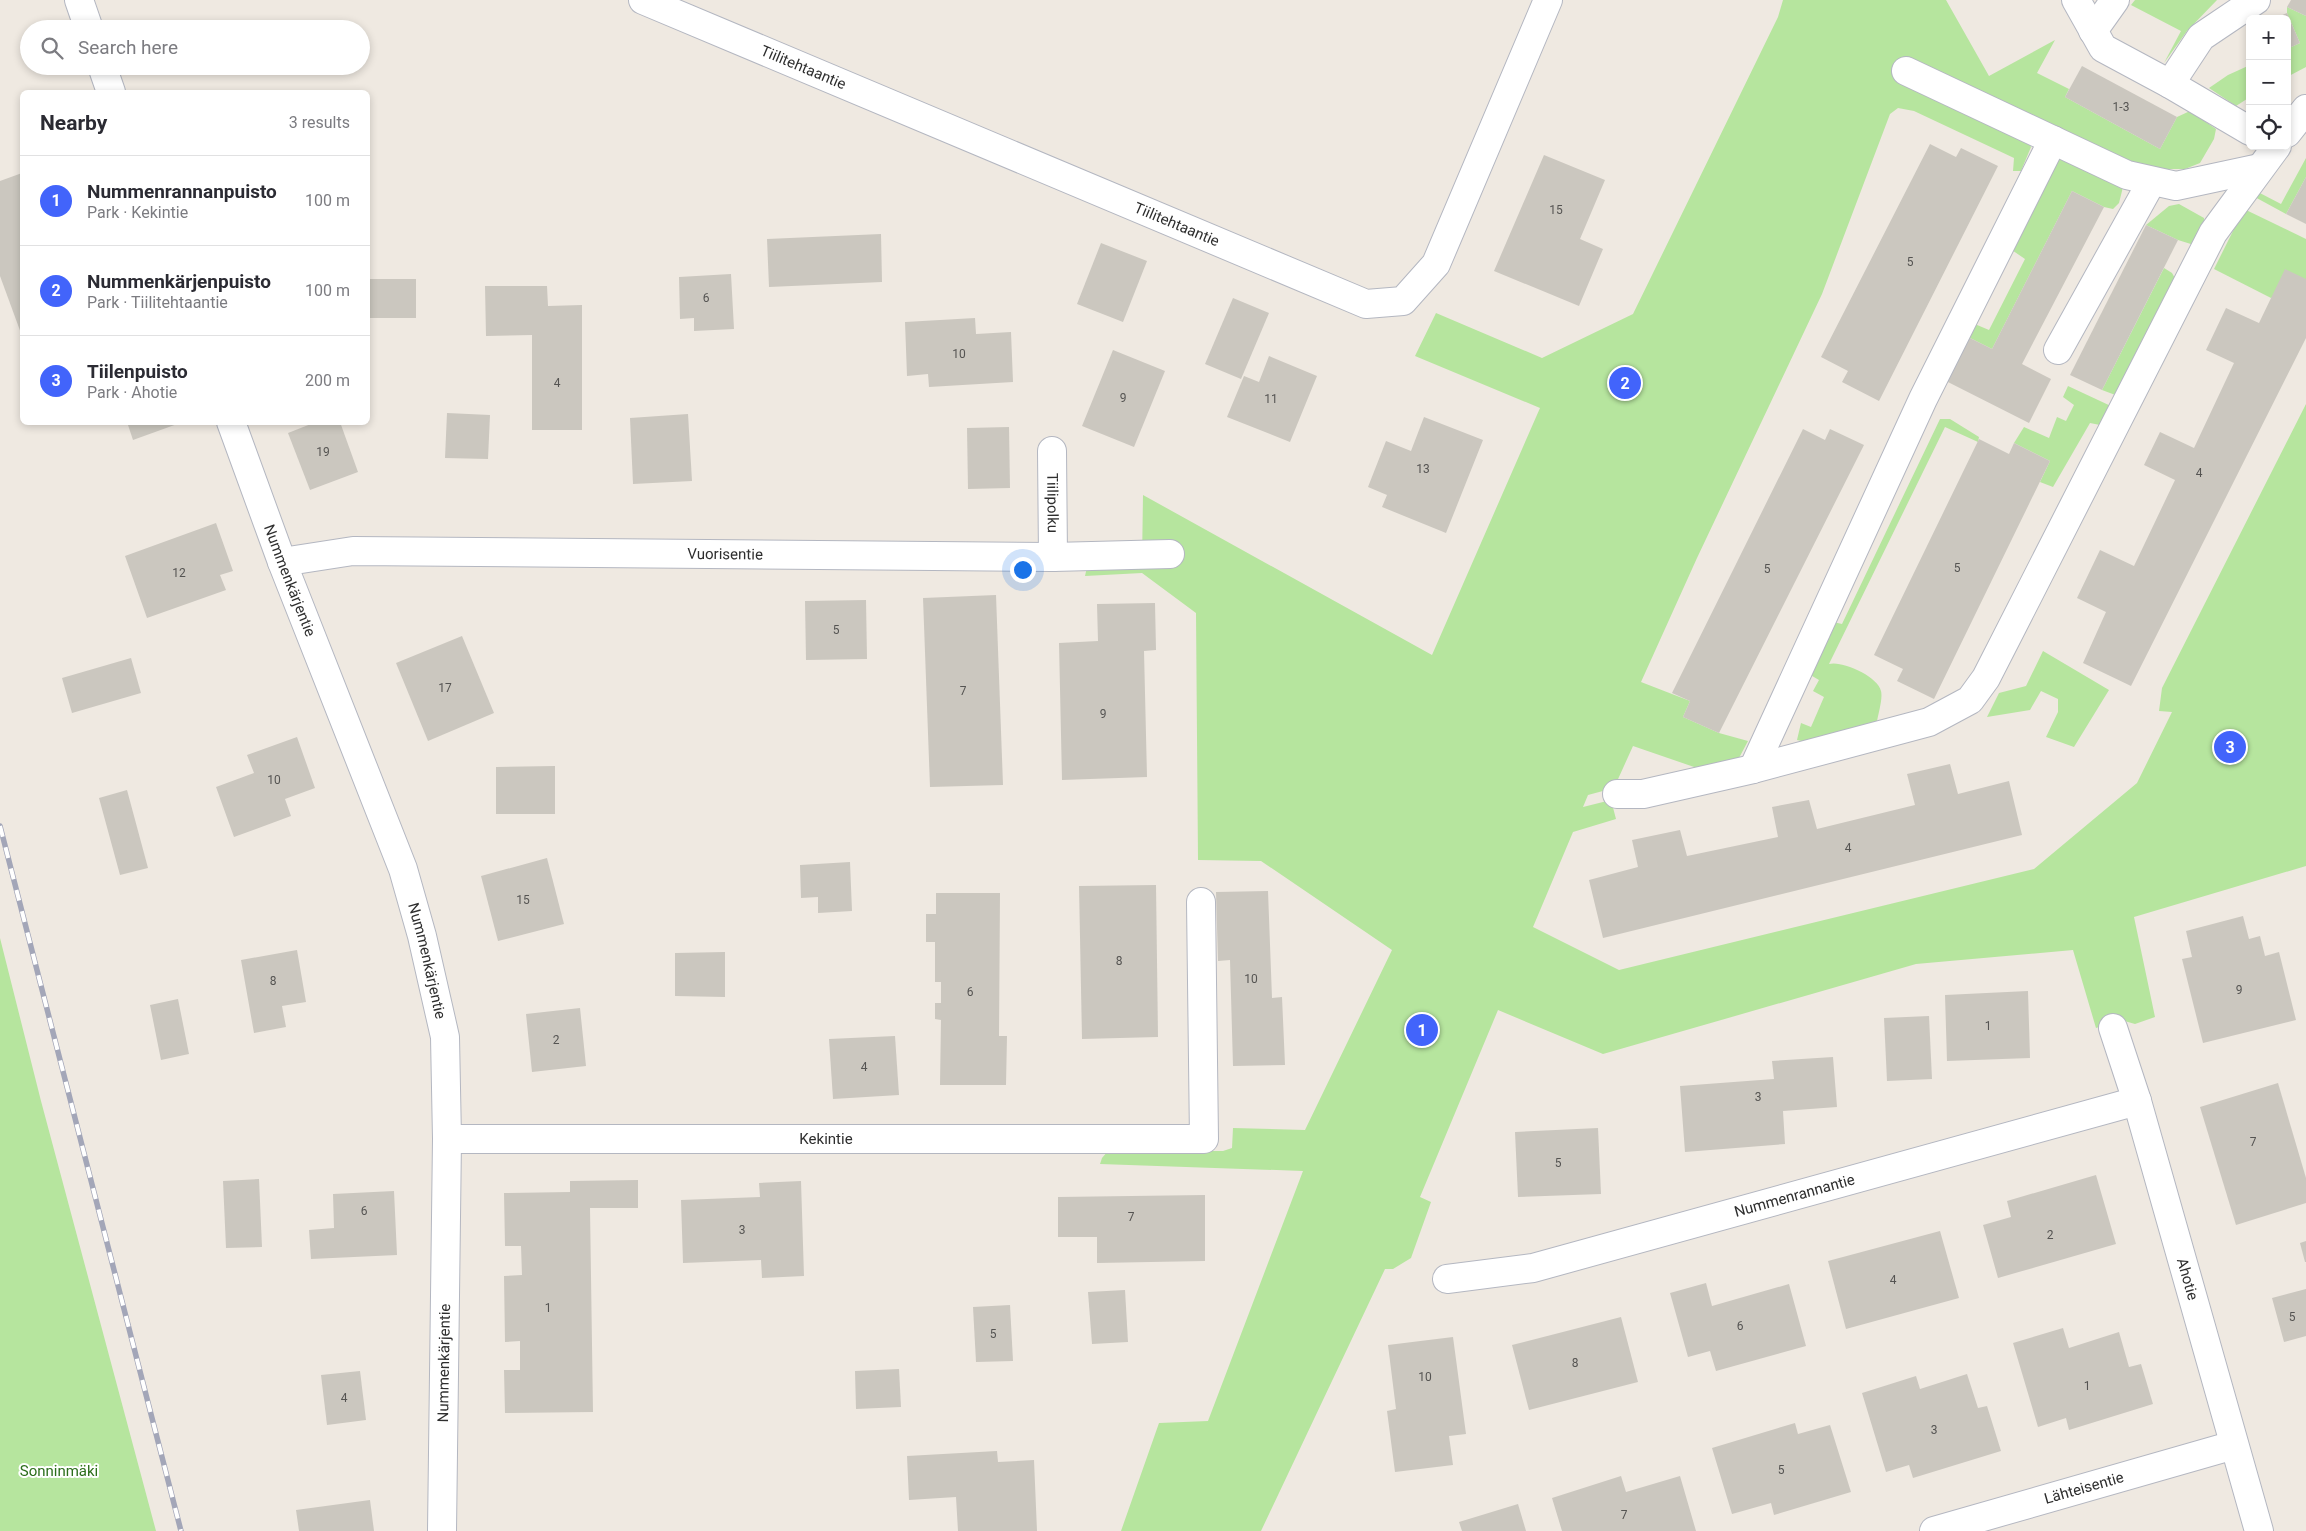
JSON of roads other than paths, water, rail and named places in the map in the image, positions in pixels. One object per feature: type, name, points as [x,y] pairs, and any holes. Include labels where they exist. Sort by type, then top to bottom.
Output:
[{"type":"street","points":[[79,0],[86,20]]},
{"type":"street","name":"Tiilitehtaantie","points":[[643,0],[1366,304],[1402,301],[1436,264],[1548,0]]},
{"type":"street","points":[[2076,0],[2104,48],[2246,129]]},
{"type":"street","points":[[2093,31],[2115,0]]},
{"type":"street","points":[[2170,84],[2201,37],[2246,3]]},
{"type":"street","points":[[1906,71],[2128,175],[2176,186],[2260,168]]},
{"type":"street","points":[[105,75],[110,90]]},
{"type":"street","points":[[2291,128],[2306,109]]},
{"type":"street","points":[[1753,769],[1923,399],[2053,140]]},
{"type":"street","points":[[1617,794],[1643,794],[1753,769],[1929,722],[1970,700],[1986,678],[2213,233],[2274,150]]},
{"type":"street","points":[[2058,350],[2152,181]]},
{"type":"street","name":"Nummenkärjentie","points":[[232,425],[282,562],[403,870],[422,936],[445,1037],[447,1139],[442,1531]]},
{"type":"street","name":"Tiilipolku","points":[[1052,451],[1053,557]]},
{"type":"street","name":"Vuorisentie","points":[[282,562],[353,551],[1053,557],[1170,554]]},
{"type":"street","name":"Kekintie","points":[[447,1139],[1204,1139],[1201,902]]},
{"type":"street","name":"Ahotie","points":[[2112,1028],[2138,1100],[2259,1531]]},
{"type":"street","name":"Nummenrannantie","points":[[1447,1279],[1533,1268],[2138,1100]]},
{"type":"street","name":"Lähteisentie","points":[[1934,1531],[2234,1445]]},
{"type":"railway","points":[[0,826],[181,1531]]},
{"type":"place","name":"Nummenkärjenpuisto","points":[[1625,383]]},
{"type":"place","name":"Tiilenpuisto","points":[[2230,747]]},
{"type":"place","name":"Nummenrannanpuisto","points":[[1422,1030]]},
{"type":"park label","name":"Sonninmäki","points":[[59,1471]]}]
